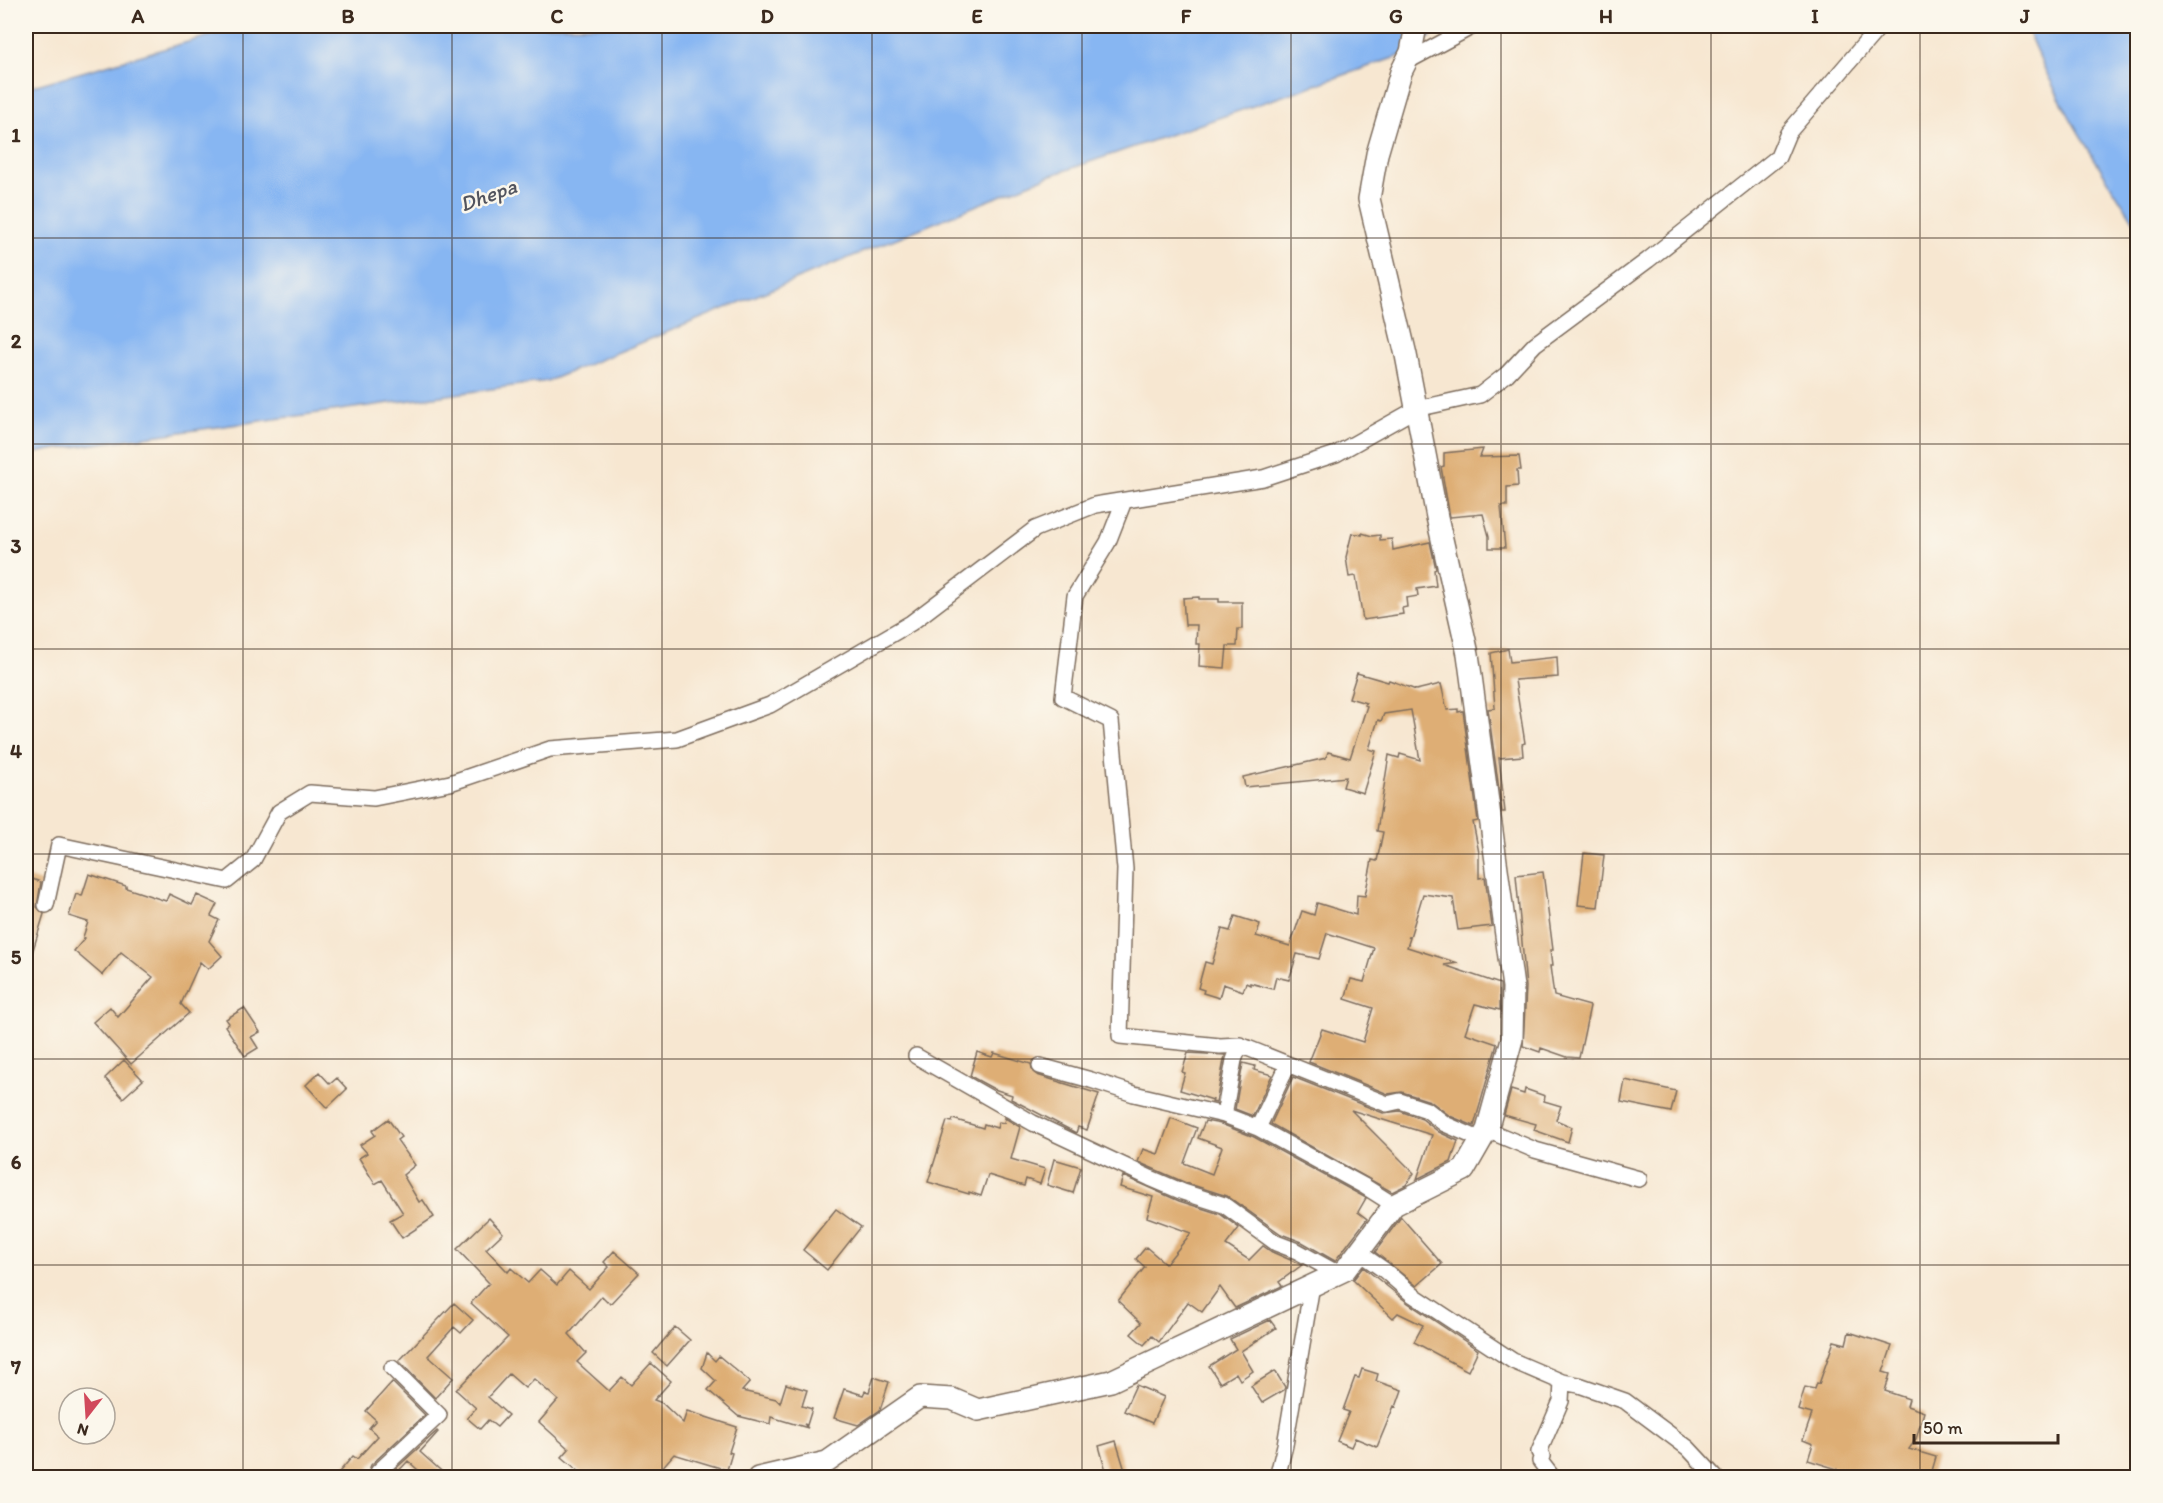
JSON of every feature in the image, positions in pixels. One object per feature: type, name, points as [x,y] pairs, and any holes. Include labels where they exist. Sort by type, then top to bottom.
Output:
[{"type":"street","points":[[758,1478],[827,1462],[920,1397],[952,1399],[978,1410],[1112,1381],[1345,1270],[1394,1205],[1464,1170],[1487,1130],[1512,1039],[1513,987],[1468,654],[1437,516],[1406,355],[1369,199],[1377,154],[1401,72],[1411,52],[1416,26]]},
{"type":"street","points":[[1406,62],[1473,26]]},
{"type":"street","points":[[46,905],[60,845],[227,881],[253,860],[279,812],[310,793],[374,798],[450,783],[550,749],[677,739],[770,705],[911,623],[1035,529],[1095,505],[1263,478],[1336,454],[1416,409],[1480,395],[1507,374],[1535,344],[1648,261],[1778,158],[1788,133],[1880,26]]},
{"type":"street","points":[[1124,501],[1108,542],[1075,596],[1063,697],[1111,721],[1125,869],[1120,1036],[1220,1046],[1240,1045],[1387,1104],[1400,1101],[1427,1110],[1445,1124],[1477,1138],[1487,1130]]},
{"type":"street","points":[[1224,1115],[1234,1060],[1240,1045]]},
{"type":"street","points":[[916,1056],[1033,1124],[1183,1192],[1224,1205],[1276,1243],[1297,1251],[1337,1273]]},
{"type":"street","points":[[1258,1128],[1288,1065]]},
{"type":"street","points":[[1040,1066],[1134,1094],[1224,1115],[1258,1128],[1394,1205]]},
{"type":"street","points":[[1487,1130],[1535,1150],[1639,1179]]},
{"type":"street","points":[[1358,1252],[1384,1270],[1413,1296],[1514,1361],[1562,1382],[1579,1385],[1625,1401],[1688,1448],[1716,1478]]},
{"type":"street","points":[[1277,1478],[1287,1434],[1312,1285]]},
{"type":"street","points":[[384,1478],[378,1472],[439,1415],[392,1368]]},
{"type":"street","points":[[1553,1478],[1540,1461],[1542,1456],[1539,1452],[1561,1401],[1562,1382]]},
{"type":"water","name":"Dhepa","points":[[244,26],[1444,26],[1411,52],[1046,177],[548,381],[26,455],[26,88]]},
{"type":"water","points":[[2026,26],[2137,26],[2137,226],[2062,103]]},
{"type":"building","points":[[1483,449],[1480,457],[1519,456],[1521,470],[1517,470],[1518,486],[1507,487],[1507,506],[1501,506],[1505,548],[1489,548],[1489,536],[1483,514],[1450,517],[1441,467],[1444,466],[1444,453]]},
{"type":"building","points":[[1352,533],[1380,535],[1380,540],[1392,539],[1393,550],[1430,542],[1436,569],[1434,570],[1436,586],[1417,589],[1418,596],[1406,598],[1407,607],[1402,608],[1403,614],[1363,620],[1356,576],[1349,577],[1346,557]]},
{"type":"building","points":[[1199,597],[1199,599],[1219,599],[1219,602],[1242,602],[1242,629],[1238,629],[1237,646],[1227,646],[1225,668],[1199,666],[1200,644],[1196,644],[1197,625],[1185,625],[1183,598]]},
{"type":"building","points":[[1508,649],[1510,662],[1557,657],[1558,677],[1515,680],[1525,743],[1522,744],[1523,756],[1499,758],[1505,812],[1502,812],[1488,709],[1495,708],[1491,653]]},
{"type":"building","points":[[1357,673],[1388,682],[1389,680],[1416,690],[1441,684],[1447,710],[1463,711],[1478,821],[1473,822],[1479,853],[1479,878],[1485,877],[1492,926],[1458,930],[1453,898],[1423,894],[1410,937],[1408,937],[1410,938],[1407,947],[1458,963],[1444,965],[1500,984],[1500,1010],[1475,1004],[1465,1033],[1497,1044],[1474,1126],[1450,1116],[1430,1101],[1402,1092],[1388,1094],[1309,1062],[1322,1029],[1363,1042],[1373,1008],[1345,999],[1351,979],[1364,982],[1374,948],[1327,933],[1319,959],[1297,954],[1289,980],[1276,977],[1273,989],[1246,983],[1243,991],[1223,984],[1219,998],[1203,993],[1204,990],[1198,988],[1205,962],[1212,964],[1222,929],[1230,931],[1235,916],[1260,924],[1256,936],[1290,946],[1302,911],[1314,915],[1317,903],[1356,915],[1357,895],[1365,896],[1372,860],[1377,861],[1383,832],[1377,831],[1389,755],[1399,758],[1400,754],[1420,760],[1411,710],[1384,714],[1381,721],[1378,720],[1369,749],[1376,751],[1363,793],[1343,787],[1346,777],[1245,787],[1243,777],[1326,758],[1328,752],[1350,758],[1367,706],[1366,703],[1349,698]]},
{"type":"building","points":[[1584,853],[1604,855],[1598,907],[1578,905]]},
{"type":"building","points":[[1543,872],[1553,950],[1550,950],[1552,966],[1550,966],[1554,996],[1590,1006],[1579,1058],[1567,1057],[1541,1048],[1540,1052],[1523,1046],[1526,987],[1516,875]]},
{"type":"building","points":[[89,874],[166,901],[169,894],[192,905],[197,895],[217,904],[211,916],[219,920],[209,941],[222,956],[208,969],[200,962],[181,1004],[189,1013],[131,1064],[93,1022],[110,1007],[118,1017],[153,977],[121,952],[102,975],[74,951],[85,938],[83,937],[88,922],[69,916],[76,894],[82,896]]},
{"type":"building","points":[[26,877],[41,882],[37,907],[44,914],[29,963],[26,962]]},
{"type":"building","points":[[244,1008],[260,1032],[251,1037],[258,1048],[245,1056],[225,1026],[229,1023],[226,1019]]},
{"type":"building","points":[[977,1052],[992,1057],[994,1053],[1031,1064],[1033,1072],[1037,1075],[1099,1094],[1087,1130],[1078,1127],[1076,1133],[1011,1099],[1012,1095],[994,1089],[970,1076]]},
{"type":"building","points":[[1188,1053],[1225,1055],[1216,1103],[1212,1102],[1213,1100],[1180,1090],[1185,1073],[1182,1072]]},
{"type":"building","points":[[124,1060],[143,1080],[123,1098],[105,1078]]},
{"type":"building","points":[[1243,1063],[1255,1066],[1254,1070],[1272,1075],[1253,1116],[1235,1109]]},
{"type":"building","points":[[319,1072],[330,1084],[337,1078],[347,1089],[327,1108],[306,1085]]},
{"type":"building","points":[[1293,1077],[1383,1113],[1400,1111],[1422,1119],[1439,1132],[1458,1141],[1451,1162],[1417,1179],[1432,1135],[1351,1110],[1414,1173],[1406,1185],[1392,1192],[1271,1124]]},
{"type":"building","points":[[1625,1080],[1676,1091],[1671,1112],[1621,1102]]},
{"type":"building","points":[[1525,1089],[1545,1096],[1544,1101],[1561,1106],[1556,1120],[1572,1127],[1568,1142],[1534,1130],[1536,1124],[1504,1115],[1511,1090],[1524,1094]]},
{"type":"building","points":[[1005,1118],[1020,1127],[1011,1159],[1045,1169],[1040,1184],[1026,1179],[1024,1186],[988,1175],[981,1196],[928,1182],[947,1121],[952,1122],[953,1119],[983,1128],[984,1124],[997,1128],[999,1122],[1004,1123]]},
{"type":"building","points":[[1171,1118],[1197,1128],[1184,1163],[1212,1174],[1222,1147],[1198,1138],[1205,1121],[1221,1124],[1254,1137],[1366,1198],[1358,1212],[1367,1219],[1335,1261],[1302,1242],[1281,1234],[1227,1196],[1186,1183],[1138,1162],[1143,1149],[1158,1154]]},
{"type":"building","points":[[388,1119],[401,1137],[397,1140],[415,1165],[403,1175],[419,1202],[423,1200],[434,1217],[402,1238],[390,1220],[403,1213],[382,1180],[375,1184],[359,1158],[367,1153],[360,1145],[375,1135],[372,1131]]},
{"type":"building","points":[[1054,1159],[1081,1167],[1073,1193],[1047,1185]]},
{"type":"building","points":[[1123,1176],[1179,1201],[1220,1214],[1239,1228],[1226,1245],[1249,1260],[1263,1246],[1302,1265],[1279,1282],[1282,1286],[1235,1308],[1220,1287],[1202,1312],[1188,1302],[1159,1342],[1152,1336],[1144,1345],[1131,1334],[1141,1323],[1118,1301],[1145,1267],[1136,1259],[1146,1247],[1166,1264],[1191,1233],[1147,1217],[1153,1197],[1120,1187]]},
{"type":"building","points":[[836,1209],[861,1227],[827,1270],[803,1250]]},
{"type":"building","points":[[1401,1217],[1442,1264],[1417,1286],[1375,1252]]},
{"type":"building","points":[[489,1218],[503,1233],[486,1249],[508,1272],[511,1268],[528,1283],[540,1270],[557,1285],[569,1271],[589,1289],[609,1267],[604,1262],[614,1251],[639,1273],[610,1304],[602,1296],[569,1334],[586,1353],[577,1362],[609,1391],[622,1377],[631,1385],[651,1363],[671,1381],[654,1400],[662,1403],[683,1423],[687,1411],[737,1427],[729,1452],[732,1453],[727,1470],[674,1454],[653,1478],[587,1478],[562,1457],[569,1449],[539,1422],[558,1400],[534,1379],[525,1388],[509,1374],[488,1397],[508,1415],[497,1427],[488,1420],[480,1429],[467,1418],[476,1408],[456,1390],[508,1337],[471,1303],[489,1283],[457,1249]]},
{"type":"building","points":[[1363,1267],[1408,1303],[1478,1350],[1468,1371],[1414,1342],[1423,1325],[1398,1313],[1393,1318],[1353,1280]]},
{"type":"building","points":[[454,1303],[473,1320],[461,1333],[454,1327],[428,1356],[453,1378],[435,1398],[399,1361]]},
{"type":"building","points":[[1270,1320],[1276,1328],[1241,1351],[1253,1371],[1240,1380],[1236,1373],[1220,1383],[1209,1366],[1236,1349],[1230,1339]]},
{"type":"building","points":[[675,1327],[690,1340],[667,1366],[653,1353]]},
{"type":"building","points":[[1849,1332],[1892,1346],[1883,1372],[1890,1374],[1885,1391],[1909,1399],[1907,1406],[1924,1412],[1916,1439],[1909,1449],[1936,1457],[1930,1478],[1835,1478],[1837,1469],[1808,1460],[1813,1444],[1803,1440],[1812,1414],[1798,1410],[1805,1387],[1815,1389],[1817,1383],[1819,1384],[1834,1341],[1846,1344]]},
{"type":"building","points":[[707,1353],[715,1361],[719,1356],[750,1382],[742,1391],[776,1399],[780,1403],[786,1384],[807,1390],[802,1406],[812,1409],[807,1425],[804,1424],[808,1428],[771,1417],[770,1424],[738,1416],[708,1390],[716,1381],[702,1368]]},
{"type":"building","points":[[1362,1369],[1378,1374],[1376,1381],[1402,1390],[1377,1447],[1355,1438],[1351,1447],[1337,1441],[1349,1412],[1343,1410],[1355,1377],[1359,1378]]},
{"type":"building","points":[[1275,1371],[1285,1387],[1284,1390],[1262,1403],[1251,1386]]},
{"type":"building","points":[[874,1377],[889,1382],[880,1410],[858,1425],[834,1418],[844,1389],[863,1395],[865,1391],[869,1392]]},
{"type":"building","points":[[392,1382],[425,1415],[371,1465],[370,1478],[334,1478],[353,1456],[357,1459],[378,1436],[369,1428],[376,1420],[366,1411]]},
{"type":"building","points":[[1136,1385],[1164,1397],[1152,1423],[1124,1411]]},
{"type":"building","points":[[437,1431],[420,1452],[449,1478],[427,1478],[408,1461],[393,1477],[392,1472]]},
{"type":"building","points":[[1116,1441],[1126,1474],[1108,1478],[1099,1446]]}]
